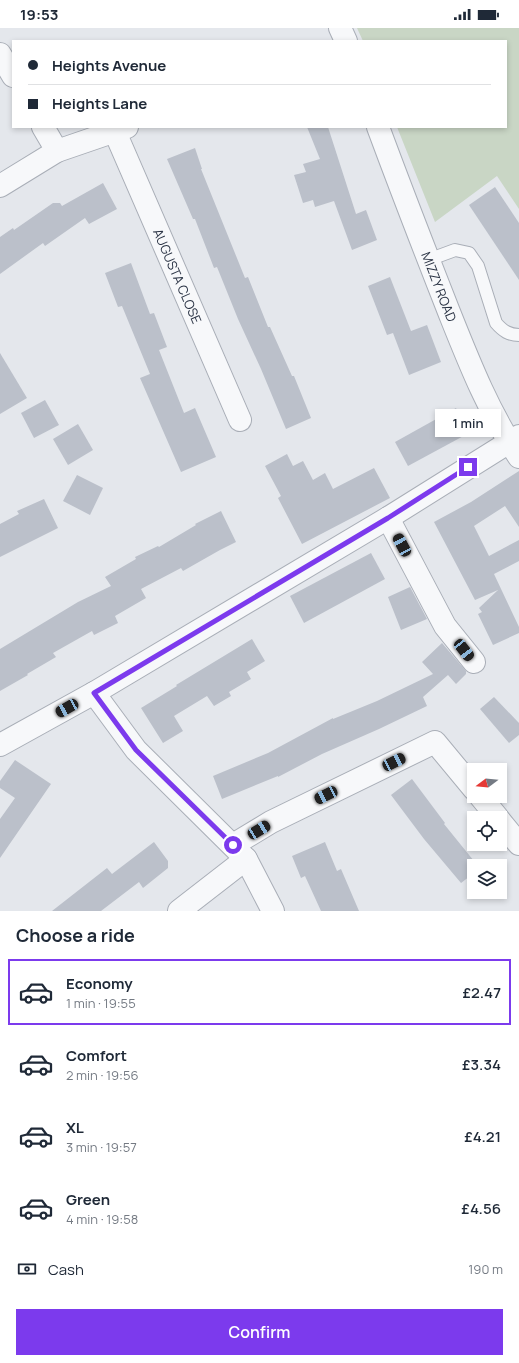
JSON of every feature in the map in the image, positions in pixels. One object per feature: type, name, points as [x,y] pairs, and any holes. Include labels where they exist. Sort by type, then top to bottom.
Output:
[{"type":"street","points":[[0,54],[12,74]]},
{"type":"street","points":[[44,128],[57,151]]},
{"type":"street","name":"MIZZY ROAD","points":[[378,128],[428,260],[473,373],[516,445]]},
{"type":"street","name":"AUGUSTA CLOSE","points":[[0,186],[57,151],[121,129],[240,420]]},
{"type":"street","points":[[0,745],[94,693],[388,518],[516,445]]},
{"type":"street","points":[[388,518],[445,626],[474,662]]},
{"type":"street","points":[[94,693],[136,750],[240,852],[273,911]]},
{"type":"street","points":[[179,911],[272,822],[435,742],[467,781]]},
{"type":"street","points":[[486,803],[492,811]]},
{"type":"street","points":[[507,829],[519,844]]},
{"type":"lane","points":[[428,260],[455,250],[469,253],[478,266],[496,323],[502,330],[512,335],[519,335]]},
{"type":"green space","points":[[357,28],[519,28],[519,209],[497,176],[435,222],[397,128],[507,128],[507,40],[363,40]]},
{"type":"building","points":[[307,128],[328,128],[356,214],[366,210],[377,240],[352,250],[334,201],[315,207],[313,200],[303,203],[294,175],[306,172],[303,164],[320,159]]},
{"type":"building","points":[[195,148],[201,169],[245,278],[248,277],[268,327],[270,327],[292,376],[294,376],[311,418],[286,429],[217,267],[214,268],[195,219],[193,219],[167,159]]},
{"type":"building","points":[[103,183],[117,209],[89,224],[85,218],[45,246],[43,243],[0,274],[0,237],[13,228],[14,230],[53,203],[60,203],[62,206]]},
{"type":"building","points":[[495,187],[519,223],[519,280],[469,205]]},
{"type":"building","points":[[131,263],[150,314],[154,313],[167,347],[159,350],[184,413],[195,408],[216,457],[181,472],[140,378],[150,374],[122,306],[118,307],[105,273]]},
{"type":"building","points":[[390,277],[411,331],[427,325],[441,362],[409,375],[393,333],[387,335],[368,286]]},
{"type":"building","points":[[0,353],[27,398],[0,414]]},
{"type":"building","points":[[45,400],[59,425],[34,438],[21,413]]},
{"type":"building","points":[[456,408],[469,433],[408,466],[395,442]]},
{"type":"building","points":[[78,424],[93,450],[68,465],[53,439]]},
{"type":"building","points":[[287,454],[293,466],[303,461],[313,480],[325,473],[333,489],[374,468],[390,498],[302,544],[278,498],[281,496],[265,466]]},
{"type":"building","points":[[519,471],[519,527],[505,506],[474,526],[489,556],[519,540],[519,561],[494,574],[519,627],[519,633],[493,645],[478,614],[482,612],[479,608],[498,590],[475,600],[434,522],[471,502]]},
{"type":"building","points":[[77,475],[103,488],[90,515],[63,501]]},
{"type":"building","points":[[44,499],[58,528],[0,557],[0,524],[19,514],[17,511]]},
{"type":"building","points":[[221,511],[236,542],[183,571],[181,568],[141,589],[146,598],[115,616],[118,623],[94,635],[92,631],[53,653],[56,657],[0,691],[0,649],[78,602],[111,586],[105,577],[136,559],[135,557],[158,546],[159,547],[196,525],[195,524]]},
{"type":"building","points":[[371,553],[385,579],[304,623],[290,596]]},
{"type":"building","points":[[410,587],[427,619],[401,630],[388,597]]},
{"type":"building","points":[[252,639],[265,661],[247,672],[251,679],[229,692],[231,696],[214,706],[207,696],[174,716],[183,731],[163,743],[141,708]]},
{"type":"building","points":[[442,643],[466,671],[466,674],[456,684],[448,675],[423,697],[427,706],[322,754],[278,777],[222,799],[213,776],[268,753],[333,718],[377,701],[433,674],[422,662]]},
{"type":"building","points":[[494,697],[519,723],[519,735],[509,743],[480,709]]},
{"type":"building","points":[[15,760],[51,784],[0,858],[0,819],[15,798],[0,788],[0,781]]},
{"type":"building","points":[[412,779],[445,823],[444,824],[472,859],[467,859],[467,878],[461,883],[424,839],[391,795]]},
{"type":"building","points":[[154,842],[168,861],[168,868],[143,888],[139,882],[101,911],[52,911],[107,868],[112,874]]},
{"type":"building","points":[[325,842],[337,871],[341,869],[359,911],[321,911],[305,876],[301,878],[292,856]]},
{"type":"route","points":[[233,845],[136,750],[94,693],[388,518],[468,467]]}]
